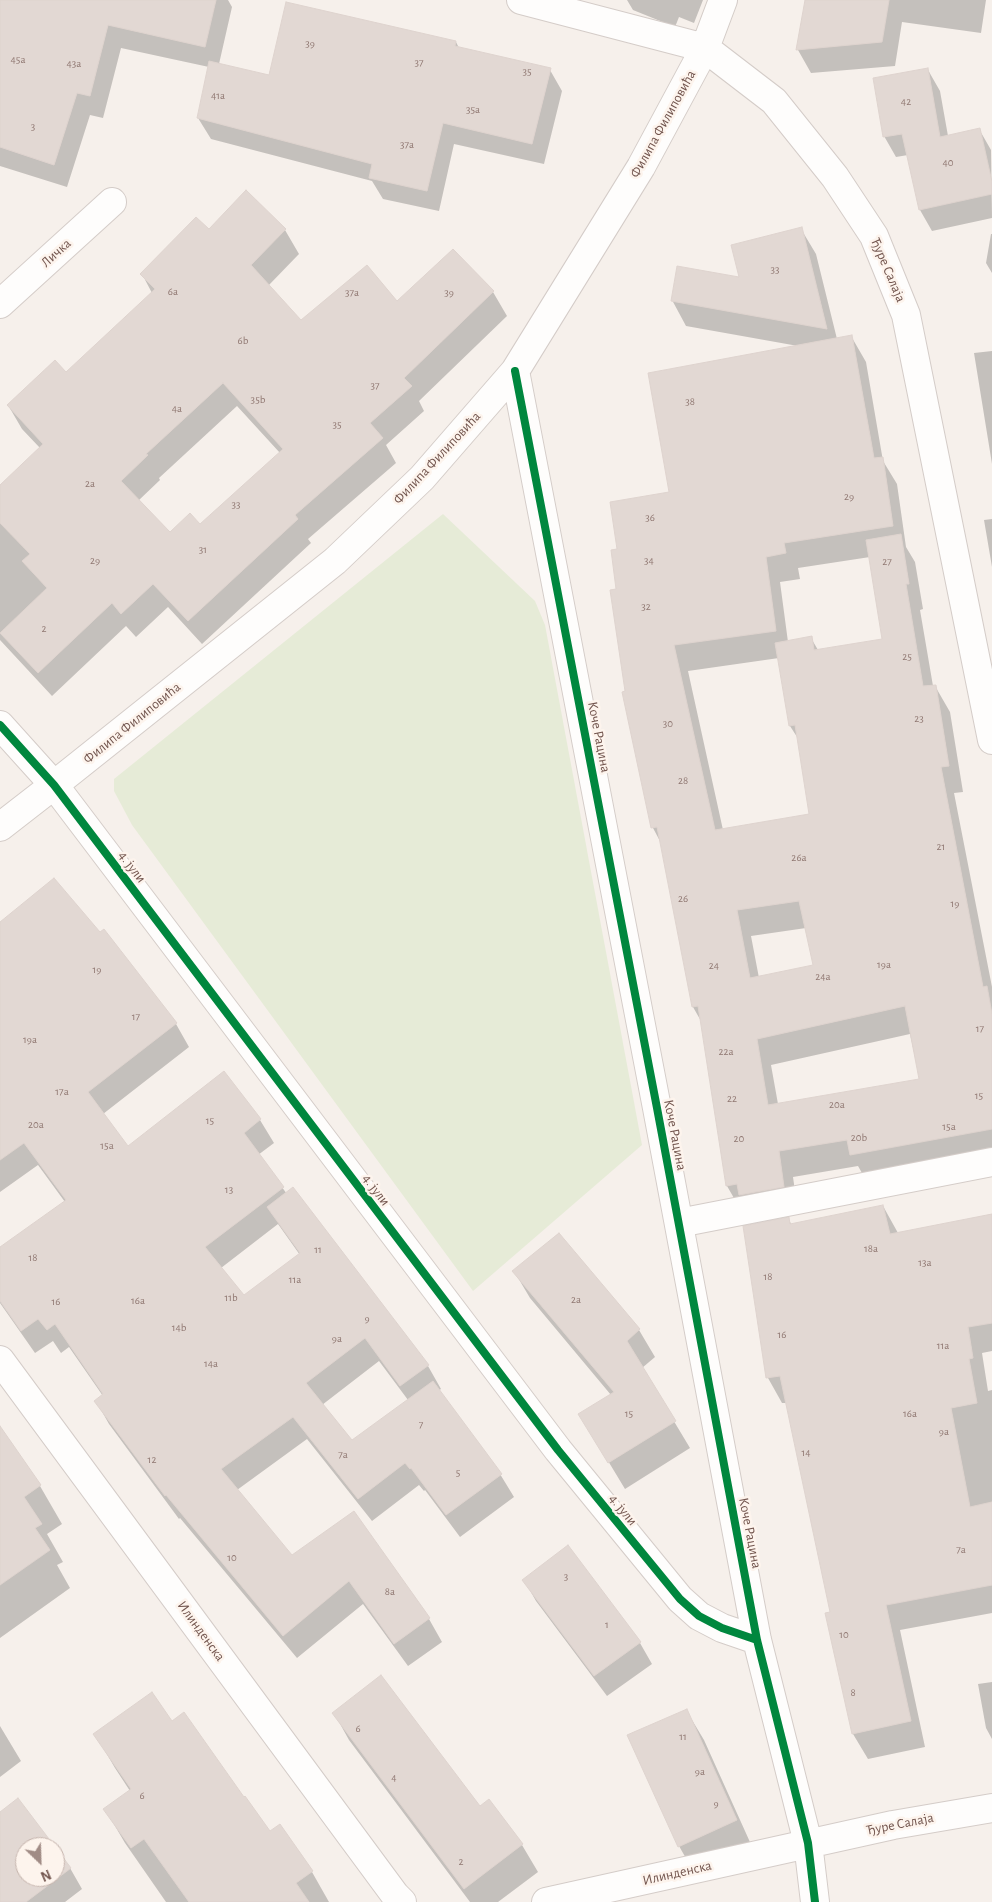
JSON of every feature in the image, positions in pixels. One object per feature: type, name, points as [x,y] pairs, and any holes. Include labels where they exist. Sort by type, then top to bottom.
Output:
[{"type":"street","name":"Ђуре Салаја","points":[[520,0],[704,48],[774,101],[835,177],[874,236],[906,315],[992,740]]},
{"type":"street","name":"Филипа Филиповића","points":[[0,827],[335,561],[422,478],[515,371],[641,167],[704,48],[723,0]]},
{"type":"street","name":"Личка","points":[[0,304],[112,202]]},
{"type":"street","name":"Коче Рацина","points":[[515,371],[757,1640],[808,1843],[816,1902]]},
{"type":"street","name":"4. јули","points":[[0,725],[54,786],[558,1450],[674,1591],[699,1616],[722,1628],[757,1640]]},
{"type":"street","points":[[679,1223],[992,1162]]},
{"type":"street","name":"Илинденска","points":[[0,1360],[394,1895],[402,1902]]},
{"type":"street","name":"Ђуре Салаја","points":[[808,1843],[893,1825],[992,1808]]},
{"type":"street","name":"Илинденска","points":[[546,1902],[808,1843]]},
{"type":"green space","points":[[443,514],[535,601],[545,625],[642,1145],[473,1291],[132,825],[114,791],[114,779]]},
{"type":"building","points":[[0,0],[216,0],[205,47],[108,25],[90,96],[77,93],[54,165],[0,147]]},
{"type":"building","points":[[805,0],[889,0],[882,42],[796,50]]},
{"type":"building","points":[[286,2],[456,41],[455,46],[551,68],[532,144],[443,123],[427,191],[369,178],[372,164],[197,118],[209,61],[269,75]]},
{"type":"building","points":[[928,68],[940,137],[980,128],[992,182],[992,194],[919,210],[902,134],[883,137],[873,78]]},
{"type":"building","points":[[246,190],[286,229],[251,265],[301,320],[367,265],[397,301],[453,249],[494,291],[404,378],[412,386],[370,423],[383,438],[295,515],[298,519],[188,621],[153,584],[121,614],[112,603],[38,673],[0,633],[47,588],[22,561],[30,554],[0,523],[0,485],[43,444],[7,405],[55,360],[66,372],[155,289],[140,274],[196,217],[209,229]],"holes":[[[223,383],[283,449],[200,524],[190,513],[170,532],[121,481],[148,455],[146,454]]]},
{"type":"building","points":[[802,227],[827,329],[671,301],[677,266],[739,277],[731,245]]},
{"type":"building","points":[[852,335],[874,458],[883,457],[893,526],[784,543],[786,553],[766,557],[776,631],[674,645],[715,830],[809,814],[795,725],[789,726],[775,643],[812,636],[814,650],[882,639],[866,540],[901,534],[909,584],[906,584],[923,686],[936,685],[949,766],[941,767],[983,987],[987,986],[992,1014],[992,1129],[850,1155],[847,1140],[779,1151],[784,1187],[739,1195],[737,1184],[726,1186],[698,1006],[692,1007],[657,827],[651,828],[622,692],[625,691],[610,590],[616,589],[611,550],[617,549],[610,502],[669,492],[648,373]],"holes":[[[799,901],[813,965],[750,978],[737,910]],[[905,1006],[919,1079],[768,1105],[757,1039]]]},
{"type":"building","points":[[54,878],[100,932],[104,929],[177,1023],[88,1092],[128,1146],[224,1071],[261,1119],[244,1133],[284,1187],[205,1247],[244,1295],[300,1253],[267,1207],[293,1187],[429,1365],[400,1386],[365,1338],[306,1383],[352,1440],[433,1381],[502,1474],[446,1515],[411,1468],[405,1463],[358,1499],[293,1417],[221,1469],[292,1555],[354,1511],[430,1618],[394,1644],[349,1581],[283,1636],[165,1496],[94,1401],[103,1394],[55,1324],[47,1330],[38,1319],[21,1331],[0,1301],[0,1247],[66,1200],[24,1143],[0,1160],[0,922]]},
{"type":"building","points":[[883,1205],[890,1234],[992,1214],[992,1323],[968,1327],[973,1358],[969,1359],[977,1403],[951,1408],[970,1507],[992,1502],[992,1585],[886,1605],[911,1721],[852,1734],[825,1613],[830,1612],[780,1376],[766,1378],[743,1226],[789,1217],[790,1224]]},
{"type":"building","points":[[559,1233],[640,1329],[627,1341],[676,1421],[608,1463],[578,1414],[614,1392],[512,1271]]},
{"type":"building","points":[[0,1426],[41,1485],[24,1497],[42,1524],[35,1528],[50,1550],[0,1585]]},
{"type":"building","points":[[568,1545],[641,1642],[594,1676],[522,1580]]},
{"type":"building","points":[[381,1675],[480,1806],[489,1799],[523,1844],[464,1889],[332,1713]]},
{"type":"building","points":[[152,1692],[172,1721],[184,1712],[270,1831],[280,1824],[313,1871],[296,1883],[309,1902],[189,1902],[144,1839],[131,1848],[103,1809],[131,1789],[93,1734]]},
{"type":"building","points":[[687,1709],[737,1820],[678,1847],[627,1735]]},
{"type":"building","points":[[18,1798],[48,1837],[15,1837],[15,1887],[46,1887],[26,1902],[0,1902],[0,1812]]},
{"type":"building","points":[[65,1860],[71,1868],[65,1873]]},
{"type":"cycle path","points":[[515,371],[757,1640],[808,1843],[815,1902]]},
{"type":"cycle path","points":[[0,725],[54,785],[558,1450],[680,1599],[699,1616],[722,1628],[757,1640]]}]
